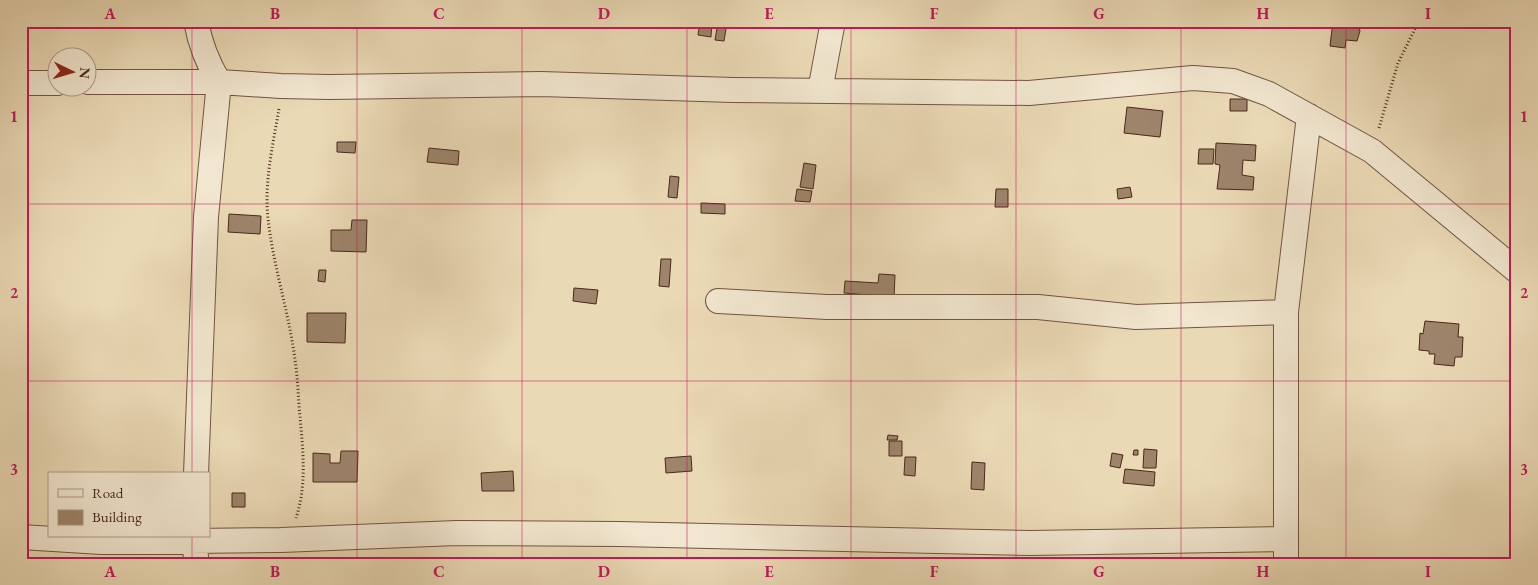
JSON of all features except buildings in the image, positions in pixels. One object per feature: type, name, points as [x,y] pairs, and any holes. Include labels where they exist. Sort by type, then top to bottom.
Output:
[{"type":"street","points":[[196,21],[200,43],[208,63],[219,82],[206,217],[196,472]]},
{"type":"street","points":[[820,91],[833,21]]},
{"type":"street","points":[[98,82],[219,82],[281,86],[541,84],[733,90],[1029,93],[1193,78],[1233,81],[1269,94],[1372,151],[1517,271]]},
{"type":"street","points":[[21,83],[48,83]]},
{"type":"street","points":[[1286,564],[1286,312],[1310,116]]},
{"type":"street","points":[[718,301],[827,307],[1038,307],[1136,317],[1286,312]]},
{"type":"street","points":[[21,537],[101,542],[193,538],[281,540],[457,533],[619,534],[1030,543],[1286,539]]},
{"type":"street","points":[[193,538],[197,564]]},
{"type":"path","points":[[1372,151],[1398,63],[1419,21]]},
{"type":"path","points":[[281,86],[267,189],[267,217],[296,360],[303,448],[301,502],[295,519],[281,540]]}]
